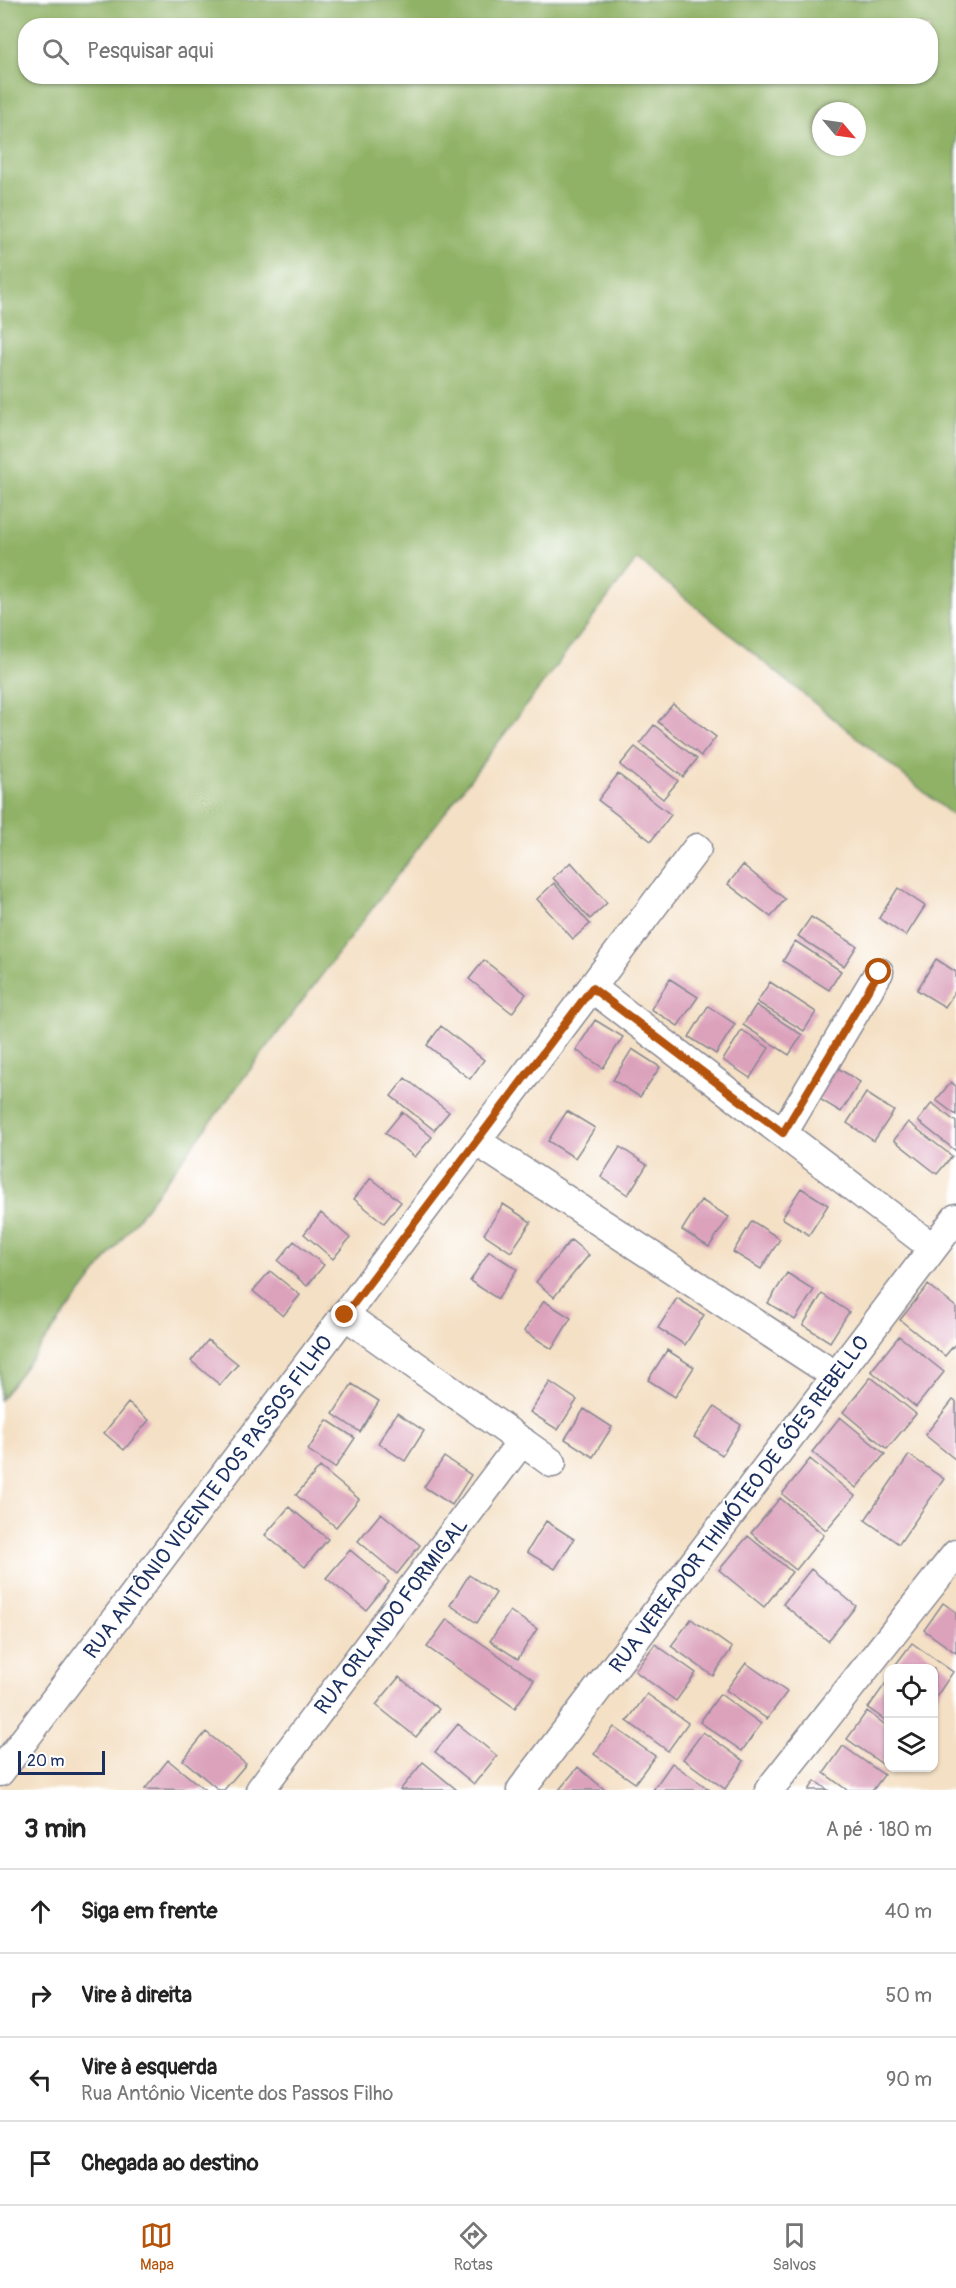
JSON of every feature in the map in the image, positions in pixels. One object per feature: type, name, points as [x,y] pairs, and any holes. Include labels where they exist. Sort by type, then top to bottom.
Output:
[{"type":"street","name":"RUA ANTÔNIO VICENTE DOS PASSOS FILHO","points":[[0,1772],[697,848]]},
{"type":"street","points":[[783,1133],[879,972]]},
{"type":"street","points":[[592,988],[933,1248]]},
{"type":"street","points":[[476,1141],[836,1376]]},
{"type":"street","name":"RUA VEREADOR THIMÓTEO DE GÓES REBELLO","points":[[521,1790],[956,1218]]},
{"type":"street","points":[[345,1315],[552,1463]]},
{"type":"street","name":"RUA ORLANDO FORMIGAL","points":[[260,1790],[522,1442]]},
{"type":"street","points":[[769,1790],[956,1554]]},
{"type":"green space","points":[[0,0],[956,0],[956,818],[637,559],[0,1400]]},
{"type":"building","points":[[673,704],[716,737],[701,756],[658,722]]},
{"type":"building","points":[[654,725],[697,759],[683,777],[640,743]]},
{"type":"building","points":[[635,747],[678,781],[663,799],[620,765]]},
{"type":"building","points":[[618,774],[671,815],[651,841],[598,800]]},
{"type":"building","points":[[571,862],[607,903],[590,919],[553,878]]},
{"type":"building","points":[[743,865],[785,899],[771,917],[728,884]]},
{"type":"building","points":[[554,883],[590,924],[573,939],[537,899]]},
{"type":"building","points":[[898,888],[925,906],[906,936],[879,918]]},
{"type":"building","points":[[811,917],[857,946],[844,966],[798,936]]},
{"type":"building","points":[[795,941],[841,971],[829,990],[783,961]]},
{"type":"building","points":[[936,959],[956,972],[956,990],[945,1007],[917,990]]},
{"type":"building","points":[[484,960],[526,994],[512,1013],[469,979]]},
{"type":"building","points":[[670,979],[698,997],[678,1026],[651,1009]]},
{"type":"building","points":[[770,982],[816,1012],[804,1031],[757,1002]]},
{"type":"building","points":[[756,1005],[802,1035],[789,1055],[743,1025]]},
{"type":"building","points":[[708,1006],[735,1024],[716,1054],[689,1037]]},
{"type":"building","points":[[595,1020],[623,1037],[603,1068],[576,1050]]},
{"type":"building","points":[[441,1026],[484,1060],[470,1079],[427,1045]]},
{"type":"building","points":[[742,1030],[769,1048],[750,1078],[723,1060]]},
{"type":"building","points":[[632,1049],[660,1067],[640,1097],[613,1080]]},
{"type":"building","points":[[833,1065],[860,1082],[841,1112],[813,1095]]},
{"type":"building","points":[[405,1078],[449,1112],[434,1130],[391,1096]]},
{"type":"building","points":[[951,1082],[956,1086],[956,1115],[936,1100]]},
{"type":"building","points":[[866,1093],[894,1111],[874,1141],[847,1123]]},
{"type":"building","points":[[932,1103],[956,1122],[956,1151],[918,1121]]},
{"type":"building","points":[[567,1111],[595,1128],[575,1158],[548,1141]]},
{"type":"building","points":[[402,1112],[432,1137],[415,1157],[385,1133]]},
{"type":"building","points":[[908,1122],[952,1156],[937,1174],[894,1140]]},
{"type":"building","points":[[620,1147],[647,1165],[628,1195],[601,1177]]},
{"type":"building","points":[[371,1178],[401,1202],[384,1223],[354,1199]]},
{"type":"building","points":[[801,1188],[828,1205],[809,1235],[782,1218]]},
{"type":"building","points":[[701,1200],[729,1217],[709,1247],[682,1230]]},
{"type":"building","points":[[503,1204],[531,1222],[511,1252],[484,1234]]},
{"type":"building","points":[[321,1213],[350,1238],[333,1259],[304,1234]]},
{"type":"building","points":[[752,1221],[780,1239],[761,1269],[733,1252]]},
{"type":"building","points":[[571,1240],[589,1255],[554,1297],[536,1282]]},
{"type":"building","points":[[294,1241],[324,1265],[307,1286],[278,1261]]},
{"type":"building","points":[[489,1251],[517,1269],[498,1299],[470,1281]]},
{"type":"building","points":[[270,1271],[300,1295],[283,1316],[253,1291]]},
{"type":"building","points":[[787,1273],[814,1290],[795,1320],[768,1303]]},
{"type":"building","points":[[928,1285],[956,1307],[956,1343],[945,1356],[900,1320]]},
{"type":"building","points":[[822,1294],[849,1312],[830,1342],[803,1325]]},
{"type":"building","points":[[677,1298],[704,1315],[685,1345],[658,1328]]},
{"type":"building","points":[[544,1301],[571,1318],[552,1349],[524,1331]]},
{"type":"building","points":[[899,1336],[944,1372],[916,1407],[871,1371]]},
{"type":"building","points":[[208,1340],[238,1364],[220,1385],[191,1361]]},
{"type":"building","points":[[667,1350],[694,1367],[675,1397],[648,1380]]},
{"type":"building","points":[[871,1377],[916,1414],[887,1449],[843,1412]]},
{"type":"building","points":[[550,1382],[577,1400],[558,1430],[530,1412]]},
{"type":"building","points":[[352,1384],[379,1401],[360,1432],[333,1414]]},
{"type":"building","points":[[953,1400],[956,1402],[956,1460],[925,1435]]},
{"type":"building","points":[[128,1403],[149,1420],[124,1450],[104,1433]]},
{"type":"building","points":[[714,1407],[741,1425],[722,1455],[694,1437]]},
{"type":"building","points":[[584,1409],[612,1427],[593,1457],[565,1439]]},
{"type":"building","points":[[397,1413],[424,1431],[405,1461],[378,1443]]},
{"type":"building","points":[[840,1417],[885,1454],[856,1488],[812,1452]]},
{"type":"building","points":[[327,1420],[355,1438],[335,1468],[308,1450]]},
{"type":"building","points":[[909,1455],[944,1479],[899,1544],[865,1520]]},
{"type":"building","points":[[444,1457],[471,1475],[452,1505],[424,1487]]},
{"type":"building","points":[[810,1459],[855,1496],[826,1530],[782,1494]]},
{"type":"building","points":[[320,1467],[359,1499],[336,1527],[296,1495]]},
{"type":"building","points":[[780,1498],[824,1535],[796,1570],[751,1533]]},
{"type":"building","points":[[289,1507],[328,1539],[305,1567],[265,1535]]},
{"type":"building","points":[[381,1513],[420,1545],[397,1574],[358,1541]]},
{"type":"building","points":[[546,1521],[574,1539],[555,1569],[527,1552]]},
{"type":"building","points":[[748,1536],[792,1572],[764,1607],[719,1570]]},
{"type":"building","points":[[350,1550],[389,1582],[366,1610],[326,1578]]},
{"type":"building","points":[[811,1569],[856,1606],[828,1641],[783,1604]]},
{"type":"building","points":[[469,1575],[496,1593],[477,1623],[450,1605]]},
{"type":"building","points":[[943,1603],[956,1612],[956,1653],[924,1630]]},
{"type":"building","points":[[510,1611],[537,1629],[518,1659],[490,1641]]},
{"type":"building","points":[[447,1619],[534,1680],[515,1708],[427,1647]]},
{"type":"building","points":[[691,1619],[732,1648],[713,1676],[671,1646]]},
{"type":"building","points":[[912,1643],[953,1672],[938,1694],[938,1664],[896,1664]]},
{"type":"building","points":[[655,1644],[696,1673],[676,1701],[635,1671]]},
{"type":"building","points":[[746,1663],[787,1692],[767,1719],[726,1690]]},
{"type":"building","points":[[399,1677],[439,1709],[416,1737],[376,1705]]},
{"type":"building","points":[[884,1686],[884,1719],[868,1708]]},
{"type":"building","points":[[647,1694],[688,1723],[668,1751],[627,1721]]},
{"type":"building","points":[[720,1694],[761,1724],[742,1751],[700,1722]]},
{"type":"building","points":[[867,1711],[884,1724],[884,1765],[847,1739]]},
{"type":"building","points":[[458,1724],[497,1756],[474,1784],[435,1752]]},
{"type":"building","points":[[614,1727],[655,1756],[635,1783],[594,1754]]},
{"type":"building","points":[[206,1732],[246,1764],[224,1790],[219,1790],[183,1760]]},
{"type":"building","points":[[703,1732],[744,1761],[725,1789],[683,1759]]},
{"type":"building","points":[[843,1746],[884,1775],[873,1790],[847,1790],[824,1773]]},
{"type":"building","points":[[168,1760],[205,1790],[145,1789]]},
{"type":"building","points":[[423,1762],[457,1790],[400,1790]]},
{"type":"building","points":[[672,1763],[710,1790],[653,1790]]},
{"type":"building","points":[[578,1767],[605,1790],[559,1790]]},
{"type":"building","points":[[815,1781],[828,1790],[809,1790]]},
{"type":"route","points":[[345,1315],[592,988],[783,1133],[879,972]]}]
